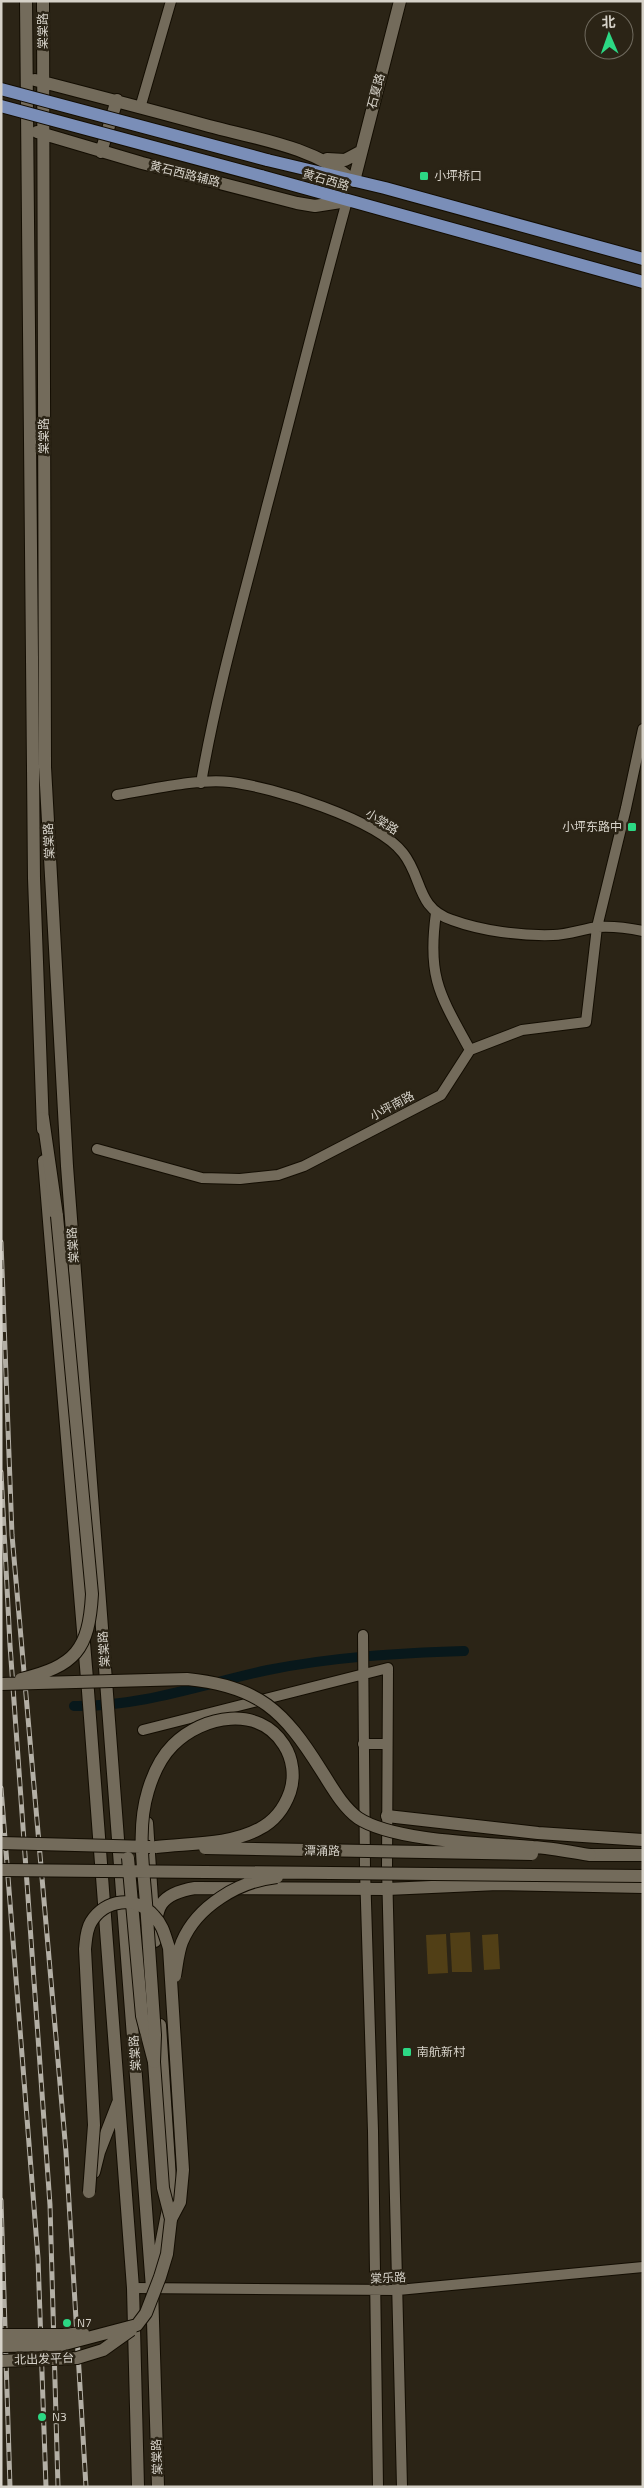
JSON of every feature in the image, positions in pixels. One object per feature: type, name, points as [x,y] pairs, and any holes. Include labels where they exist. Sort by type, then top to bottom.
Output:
[{"type":"main road","name":"黄石西路","points":[[1,89],[643,259]]},
{"type":"main road","name":"黄石西路","points":[[1,106],[643,282]]},
{"type":"street","name":"棠棠路","points":[[26,1],[34,878],[46,1202],[88,1691],[133,2288],[138,2487]]},
{"type":"street","name":"棠棠路","points":[[43,1],[45,767],[67,1166],[152,2288],[158,2487]]},
{"type":"street","points":[[140,108],[171,1]]},
{"type":"street","name":"石夏路","points":[[354,181],[400,1]]},
{"type":"street","points":[[26,78],[116,100],[320,158],[337,166],[354,181]]},
{"type":"street","points":[[101,152],[116,100]]},
{"type":"street","name":"黄石西路辅路","points":[[26,128],[101,152],[297,203],[315,206],[347,201]]},
{"type":"street","points":[[320,158],[345,160],[360,152]]},
{"type":"street","points":[[201,782],[208,741],[250,571],[307,346],[347,201]]},
{"type":"street","points":[[643,729],[597,927],[586,1022],[522,1030],[470,1050],[439,991],[433,968],[432,943],[436,913],[452,920],[504,931],[552,935],[597,927],[643,931]]},
{"type":"street","name":"小棠路","points":[[117,794],[201,782],[230,782],[301,800],[369,827],[388,839],[403,852],[424,900],[436,913]]},
{"type":"street","name":"小坪南路","points":[[97,1149],[202,1178],[240,1179],[278,1175],[304,1166],[441,1095],[470,1050]]},
{"type":"street","points":[[1,1683],[46,1673],[70,1660],[83,1642],[91,1612],[92,1594],[57,1216],[43,1118]]},
{"type":"street","points":[[363,1635],[365,1889],[378,2487]]},
{"type":"street","points":[[143,1730],[388,1668],[386,1744],[387,1889],[402,2487]]},
{"type":"street","points":[[1,1683],[187,1679],[210,1682],[242,1690],[261,1700],[282,1716],[296,1731],[345,1806],[358,1818],[378,1828],[436,1838],[537,1847],[590,1855]]},
{"type":"street","points":[[156,1847],[240,1837],[272,1822],[286,1805],[291,1788],[292,1771],[289,1753],[279,1737],[263,1725],[246,1718],[211,1722],[191,1730],[166,1753],[155,1770],[140,1826],[163,2188],[171,2219]]},
{"type":"street","points":[[363,1744],[386,1744]]},
{"type":"street","points":[[146,1800],[171,2194],[152,2288]]},
{"type":"street","points":[[387,1816],[538,1833],[643,1840]]},
{"type":"street","points":[[117,1824],[128,1858],[142,2016],[154,2062]]},
{"type":"street","name":"潭涌路","points":[[1,1844],[643,1855]]},
{"type":"street","name":"潭涌路","points":[[1,1870],[643,1876]]},
{"type":"street","points":[[172,1996],[182,1944],[190,1927],[201,1912],[217,1900],[252,1883],[270,1878],[327,1872]]},
{"type":"street","points":[[155,1941],[157,1908],[163,1900],[181,1890],[195,1888],[387,1889],[498,1884],[643,1887]]},
{"type":"street","points":[[119,2101],[99,2152],[89,2192],[94,2125],[85,1949],[90,1923],[97,1914],[110,1905],[132,1902],[154,1915],[163,1928],[169,1948],[183,2170],[180,2202],[171,2219]]},
{"type":"street","name":"北出发平台","points":[[1,2361],[77,2358],[103,2350],[137,2326],[146,2313],[160,2277],[167,2254],[171,2219]]},
{"type":"street","name":"棠乐路","points":[[133,2288],[375,2291],[643,2267]]},
{"type":"street","name":"北出发平台","points":[[1,2335],[63,2335],[137,2326]]},
{"type":"street","name":"北出发平台","points":[[1,2346],[61,2345],[137,2326]]},
{"type":"shaded area","points":[[470,1932],[472,1972],[452,1972],[450,1933]]},
{"type":"shaded area","points":[[446,1934],[448,1973],[428,1974],[426,1935]]},
{"type":"shaded area","points":[[498,1934],[500,1969],[484,1970],[482,1935]]},
{"type":"waterway","points":[[74,1706],[123,1703],[148,1699],[268,1670],[317,1662],[390,1654],[464,1651]]},
{"type":"railway","points":[[1,1242],[12,1535],[66,2152],[86,2487]]},
{"type":"railway","points":[[1,1472],[10,1645],[50,2205],[58,2487]]},
{"type":"railway","points":[[1,1788],[38,2258],[46,2487]]},
{"type":"railway","points":[[1,2200],[10,2487]]},
{"type":"place","name":"小坪桥口","points":[[424,176]]},
{"type":"place","name":"小坪东路中","points":[[632,827]]},
{"type":"place","name":"南航新村","points":[[407,2052]]},
{"type":"place","name":"N7","points":[[67,2323]]},
{"type":"place","name":"N3","points":[[42,2417]]}]
